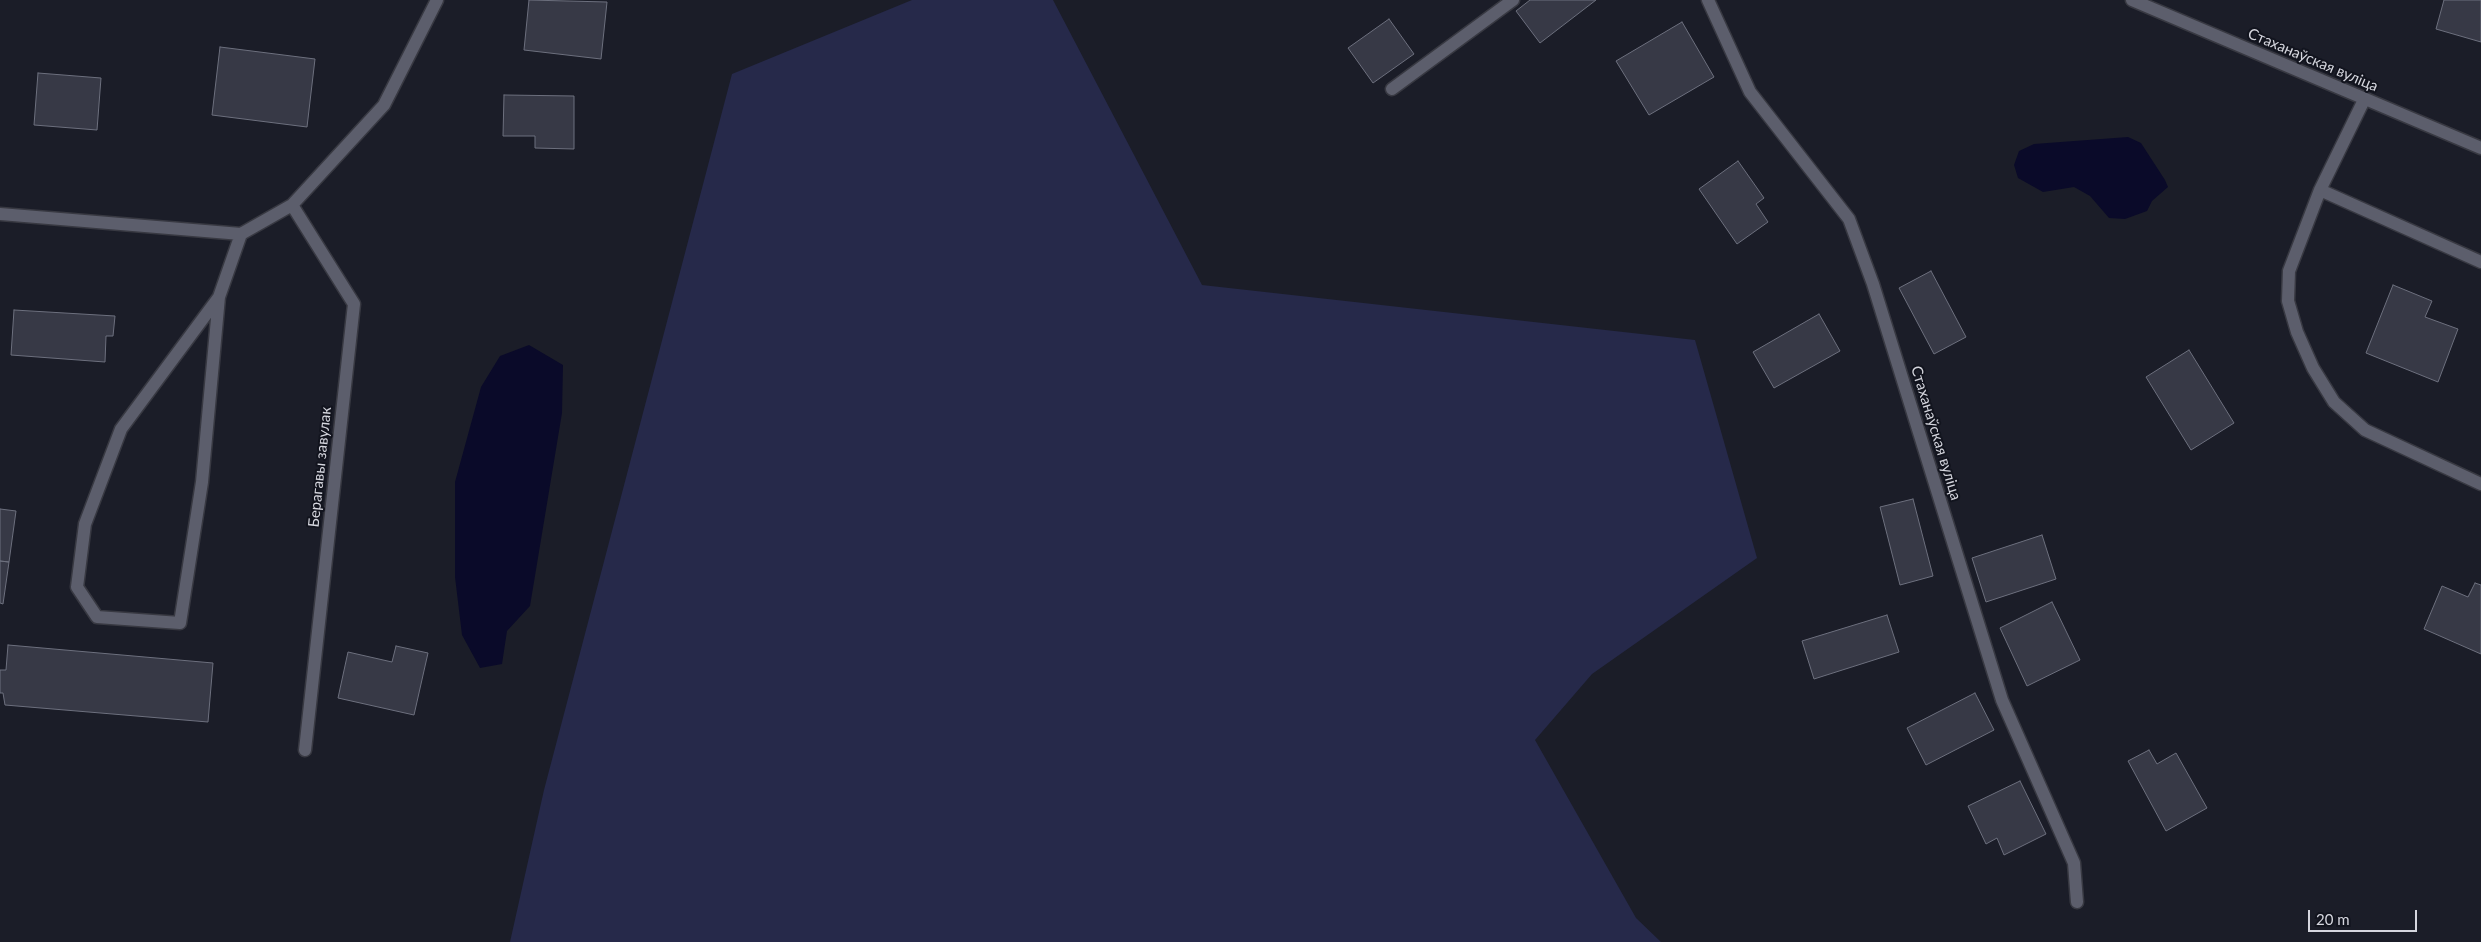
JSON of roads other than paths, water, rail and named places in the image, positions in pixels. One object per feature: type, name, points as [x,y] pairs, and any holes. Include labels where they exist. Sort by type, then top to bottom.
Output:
[{"type":"street","points":[[0,214],[241,234],[292,205],[384,105],[437,0]]},
{"type":"street","points":[[1392,89],[1513,0]]},
{"type":"street","name":"Стаханаўская вуліца","points":[[1708,0],[1750,92],[1849,219],[1873,284],[2002,700],[2074,863],[2077,902]]},
{"type":"street","name":"Стаханаўская вуліца","points":[[2132,0],[2481,148]]},
{"type":"street","points":[[2364,100],[2320,190],[2289,271],[2288,301],[2297,332],[2313,368],[2334,402],[2365,430],[2481,484]]},
{"type":"street","points":[[2320,190],[2481,262]]},
{"type":"street","name":"Берагавы завулак","points":[[292,205],[354,304],[305,750]]},
{"type":"street","points":[[219,297],[121,429],[85,524],[78,578],[77,587],[97,617],[180,624],[202,482],[219,297],[241,234]]}]
